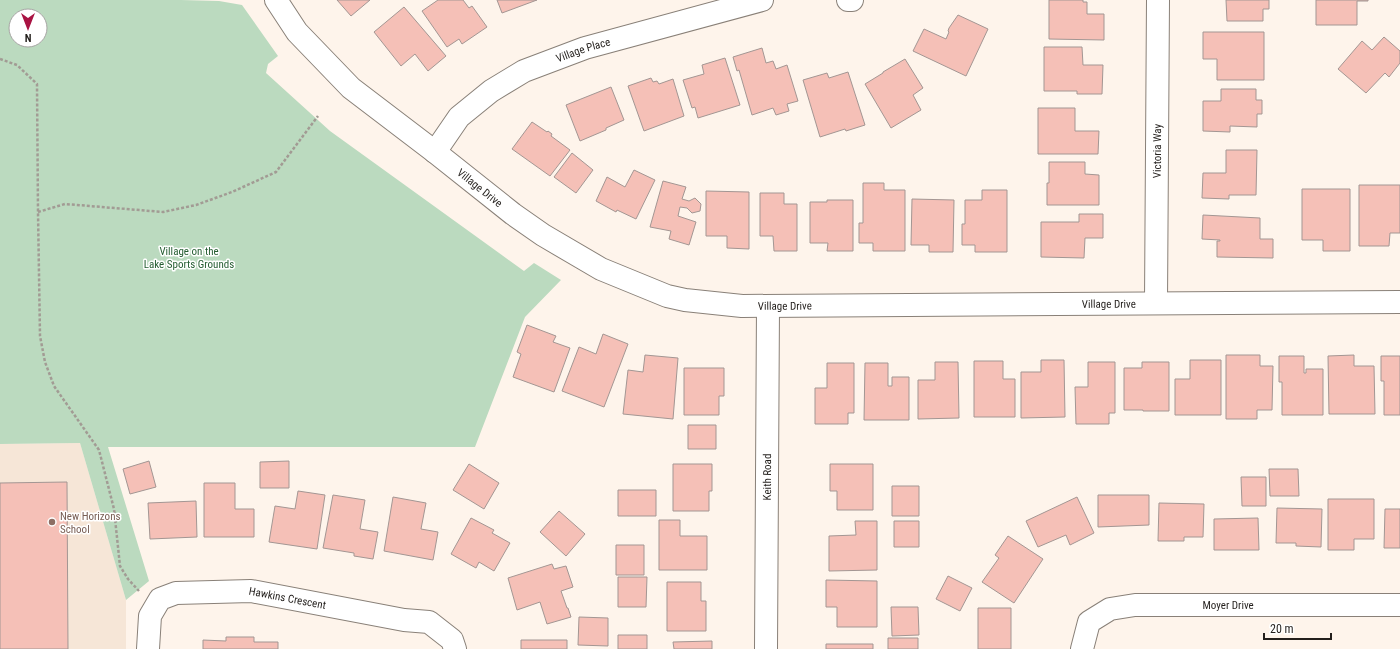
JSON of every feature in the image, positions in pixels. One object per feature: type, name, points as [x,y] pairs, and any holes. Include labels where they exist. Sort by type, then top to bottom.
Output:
[{"type":"street","name":"Village Drive","points":[[276,0],[297,32],[351,88],[513,214],[543,235],[601,269],[667,296],[685,300],[742,306],[1156,302],[1400,302]]},
{"type":"street","name":"Village Place","points":[[435,152],[459,117],[491,91],[524,71],[585,48],[762,0]]},
{"type":"street","name":"Victoria Way","points":[[1156,302],[1158,0]]},
{"type":"street","name":"Keith Road","points":[[766,649],[768,306]]},
{"type":"street","name":"Hawkins Crescent","points":[[148,649],[150,616],[160,599],[176,593],[251,591],[404,620],[429,622],[452,640],[455,649]]},
{"type":"street","name":"Moyer Drive","points":[[1082,649],[1089,622],[1110,609],[1135,605],[1400,605]]},
{"type":"path","points":[[0,59],[16,65],[37,84],[40,336],[45,362],[54,386],[99,450],[114,509],[120,566],[128,579],[140,592]]},
{"type":"path","points":[[38,212],[65,204],[163,212],[196,205],[232,192],[276,172],[318,116]]},
{"type":"shaded area","name":"New Horizons School","points":[[80,443],[126,600],[126,649],[0,649],[0,444]]},
{"type":"green space","name":"Village on the Lake Sports Grounds","points":[[0,0],[181,0],[219,1],[242,5],[278,56],[268,64],[266,73],[330,131],[524,271],[534,263],[561,280],[525,317],[475,447],[108,447],[149,581],[126,600],[80,443],[0,444]]},
{"type":"building","points":[[337,0],[370,0],[351,16]]},
{"type":"building","points":[[438,0],[463,0],[469,8],[472,6],[487,27],[462,44],[459,39],[447,47],[422,11]]},
{"type":"building","points":[[497,0],[537,0],[502,13]]},
{"type":"building","points":[[1049,0],[1083,0],[1083,2],[1087,2],[1087,14],[1104,14],[1104,40],[1049,39]]},
{"type":"building","points":[[1226,0],[1269,0],[1269,9],[1263,9],[1263,21],[1227,21]]},
{"type":"building","points":[[1316,0],[1368,1],[1357,1],[1357,25],[1316,25]]},
{"type":"building","points":[[404,7],[446,56],[428,71],[415,54],[401,66],[374,32]]},
{"type":"building","points":[[958,15],[988,29],[966,76],[913,51],[924,29],[946,39],[949,28]]},
{"type":"building","points":[[1203,32],[1264,32],[1264,80],[1217,80],[1217,59],[1203,59]]},
{"type":"building","points":[[1384,37],[1400,51],[1400,63],[1389,77],[1385,73],[1366,93],[1338,69],[1362,41],[1372,50]]},
{"type":"building","points":[[1044,47],[1082,47],[1083,65],[1103,65],[1102,94],[1077,94],[1077,91],[1044,91]]},
{"type":"building","points":[[762,48],[766,63],[773,61],[776,69],[787,65],[798,101],[787,104],[789,111],[776,115],[773,108],[752,115],[739,70],[737,71],[733,57]]},
{"type":"building","points":[[725,58],[740,105],[698,118],[695,107],[692,108],[683,80],[704,74],[702,65]]},
{"type":"building","points":[[905,59],[923,88],[913,95],[921,110],[891,128],[865,84]]},
{"type":"building","points":[[848,72],[865,125],[846,131],[845,129],[820,137],[803,80],[827,73],[829,78]]},
{"type":"building","points":[[651,78],[653,82],[657,81],[659,84],[673,79],[684,116],[644,131],[628,86]]},
{"type":"building","points":[[611,87],[624,120],[606,128],[606,130],[580,141],[566,105]]},
{"type":"building","points":[[1221,89],[1256,89],[1256,100],[1262,100],[1262,114],[1257,114],[1257,127],[1230,126],[1230,132],[1203,131],[1203,101],[1221,101]]},
{"type":"building","points":[[1038,108],[1075,108],[1075,131],[1099,131],[1098,154],[1038,154]]},
{"type":"building","points":[[532,122],[547,132],[548,131],[552,134],[551,136],[570,150],[550,176],[512,149]]},
{"type":"building","points":[[1226,150],[1257,150],[1256,195],[1229,195],[1229,199],[1202,198],[1203,173],[1226,173]]},
{"type":"building","points":[[572,153],[593,170],[576,193],[554,177]]},
{"type":"building","points":[[1049,162],[1085,162],[1085,174],[1099,175],[1099,205],[1047,205]]},
{"type":"building","points":[[634,170],[655,180],[636,219],[617,210],[616,212],[596,201],[607,177],[625,187]]},
{"type":"building","points":[[663,181],[686,187],[682,199],[689,201],[695,198],[701,204],[700,211],[692,213],[687,208],[680,207],[678,216],[696,222],[689,245],[669,239],[671,231],[650,227]]},
{"type":"building","points":[[863,183],[884,183],[884,190],[905,190],[905,251],[873,251],[873,243],[859,243],[859,223],[863,223]]},
{"type":"building","points":[[1359,185],[1400,185],[1400,233],[1390,233],[1389,246],[1359,246]]},
{"type":"building","points":[[1302,189],[1350,189],[1350,251],[1323,251],[1323,240],[1302,240]]},
{"type":"building","points":[[982,190],[1007,190],[1007,252],[975,252],[975,245],[962,245],[962,224],[965,224],[965,200],[982,200]]},
{"type":"building","points":[[706,191],[749,192],[749,249],[727,248],[727,236],[706,236]]},
{"type":"building","points":[[760,193],[784,193],[784,204],[797,204],[797,251],[774,251],[773,236],[760,236]]},
{"type":"building","points":[[912,199],[954,200],[953,252],[929,252],[929,245],[911,245]]},
{"type":"building","points":[[827,200],[853,200],[853,251],[827,251],[828,243],[810,243],[810,202],[827,202]]},
{"type":"building","points":[[1079,214],[1103,214],[1103,238],[1085,238],[1084,258],[1041,257],[1041,222],[1079,222]]},
{"type":"building","points":[[1203,215],[1260,218],[1260,239],[1273,239],[1273,258],[1217,257],[1217,241],[1220,240],[1202,239]]},
{"type":"building","points":[[527,325],[556,336],[553,342],[570,348],[554,392],[513,377],[521,354],[517,352]]},
{"type":"building","points":[[603,334],[628,344],[604,407],[562,391],[579,347],[596,354]]},
{"type":"building","points":[[645,355],[678,358],[673,419],[623,414],[628,370],[643,372]]},
{"type":"building","points":[[1226,355],[1260,355],[1260,366],[1273,366],[1272,410],[1257,410],[1257,419],[1226,419]]},
{"type":"building","points":[[1354,355],[1354,366],[1374,366],[1375,414],[1329,414],[1328,356]]},
{"type":"building","points":[[1279,356],[1304,356],[1304,373],[1306,373],[1306,369],[1323,369],[1323,415],[1282,415],[1282,382],[1279,382]]},
{"type":"building","points":[[1381,356],[1400,356],[1400,415],[1384,415],[1384,381],[1381,381]]},
{"type":"building","points":[[1041,360],[1064,360],[1065,417],[1021,418],[1021,372],[1041,372]]},
{"type":"building","points":[[1190,360],[1221,360],[1221,415],[1175,415],[1175,379],[1190,379]]},
{"type":"building","points":[[974,361],[1003,361],[1003,379],[1015,379],[1015,417],[974,417]]},
{"type":"building","points":[[935,362],[958,362],[959,418],[918,419],[918,380],[935,380]]},
{"type":"building","points":[[1088,362],[1115,362],[1115,413],[1109,413],[1109,424],[1076,424],[1075,387],[1088,387]]},
{"type":"building","points":[[1142,362],[1169,362],[1169,411],[1124,410],[1124,368],[1142,368]]},
{"type":"building","points":[[827,363],[854,363],[854,413],[848,413],[848,424],[815,424],[815,388],[827,388]]},
{"type":"building","points":[[865,363],[888,363],[888,386],[892,386],[892,377],[909,377],[909,420],[864,420]]},
{"type":"building","points":[[684,368],[724,368],[724,396],[719,396],[719,415],[684,415]]},
{"type":"building","points":[[688,425],[716,425],[716,449],[688,449]]},
{"type":"building","points":[[149,461],[156,487],[130,494],[123,469]]},
{"type":"building","points":[[289,461],[289,488],[260,488],[260,462]]},
{"type":"building","points":[[469,464],[499,483],[484,509],[453,490]]},
{"type":"building","points":[[673,464],[712,464],[712,491],[709,491],[709,511],[673,511]]},
{"type":"building","points":[[830,464],[873,464],[873,510],[837,510],[837,491],[830,491]]},
{"type":"building","points":[[1269,469],[1298,469],[1299,496],[1270,496]]},
{"type":"building","points":[[1241,477],[1266,477],[1266,506],[1242,506]]},
{"type":"building","points":[[67,482],[68,649],[0,649],[0,483]]},
{"type":"building","points":[[204,483],[235,483],[235,509],[254,509],[254,537],[204,537]]},
{"type":"building","points":[[892,486],[919,486],[919,516],[892,516]]},
{"type":"building","points":[[618,490],[656,490],[656,516],[618,516]]},
{"type":"building","points":[[298,491],[325,495],[317,549],[269,542],[275,506],[295,509]]},
{"type":"building","points":[[333,495],[365,500],[360,529],[378,532],[373,559],[354,556],[354,553],[323,548]]},
{"type":"building","points":[[1098,495],[1149,495],[1149,525],[1098,527]]},
{"type":"building","points":[[393,497],[426,503],[421,529],[438,532],[433,560],[384,551]]},
{"type":"building","points":[[1077,497],[1094,533],[1070,545],[1066,535],[1038,547],[1026,521]]},
{"type":"building","points":[[1328,499],[1374,499],[1374,539],[1354,539],[1354,550],[1328,550]]},
{"type":"building","points":[[196,501],[197,537],[150,539],[148,503]]},
{"type":"building","points":[[1159,503],[1204,504],[1203,537],[1184,537],[1184,541],[1158,541]]},
{"type":"building","points":[[1277,508],[1322,509],[1321,547],[1296,546],[1296,543],[1276,543]]},
{"type":"building","points":[[1385,509],[1400,509],[1400,548],[1384,548]]},
{"type":"building","points":[[559,511],[585,534],[566,556],[540,532]]},
{"type":"building","points":[[471,518],[494,530],[492,533],[510,543],[494,571],[479,562],[476,568],[451,554]]},
{"type":"building","points":[[1258,518],[1259,550],[1214,550],[1214,519]]},
{"type":"building","points":[[659,520],[680,520],[680,536],[707,536],[707,570],[659,570]]},
{"type":"building","points":[[855,521],[877,521],[877,570],[829,571],[829,536],[856,535]]},
{"type":"building","points":[[894,521],[919,521],[919,547],[894,547]]},
{"type":"building","points":[[1008,536],[1043,559],[1014,603],[982,582],[999,558],[995,555]]},
{"type":"building","points":[[616,545],[644,545],[644,575],[616,575]]},
{"type":"building","points":[[552,564],[554,569],[566,566],[573,587],[561,591],[571,617],[547,624],[540,602],[517,610],[508,578]]},
{"type":"building","points":[[948,576],[972,588],[960,611],[936,599]]},
{"type":"building","points":[[618,577],[647,577],[646,607],[618,607]]},
{"type":"building","points":[[826,580],[877,581],[877,627],[837,627],[837,607],[826,607]]},
{"type":"building","points":[[667,582],[701,582],[701,601],[706,601],[706,631],[667,631]]},
{"type":"building","points":[[891,607],[918,607],[919,635],[892,636]]},
{"type":"building","points":[[978,608],[1011,608],[1011,649],[978,649]]},
{"type":"building","points":[[579,617],[608,618],[608,646],[578,645]]},
{"type":"building","points":[[618,635],[647,635],[647,649],[618,649]]},
{"type":"building","points":[[226,637],[254,637],[254,642],[278,642],[278,649],[203,649],[203,640],[226,641]]},
{"type":"building","points":[[888,638],[918,638],[918,649],[888,649]]},
{"type":"building","points":[[521,640],[567,640],[567,649],[521,649]]},
{"type":"building","points":[[712,641],[712,649],[674,649],[673,642]]},
{"type":"building","points":[[826,644],[873,644],[873,649],[826,649]]},
{"type":"place","name":"New Horizons School","points":[[52,522]]}]
